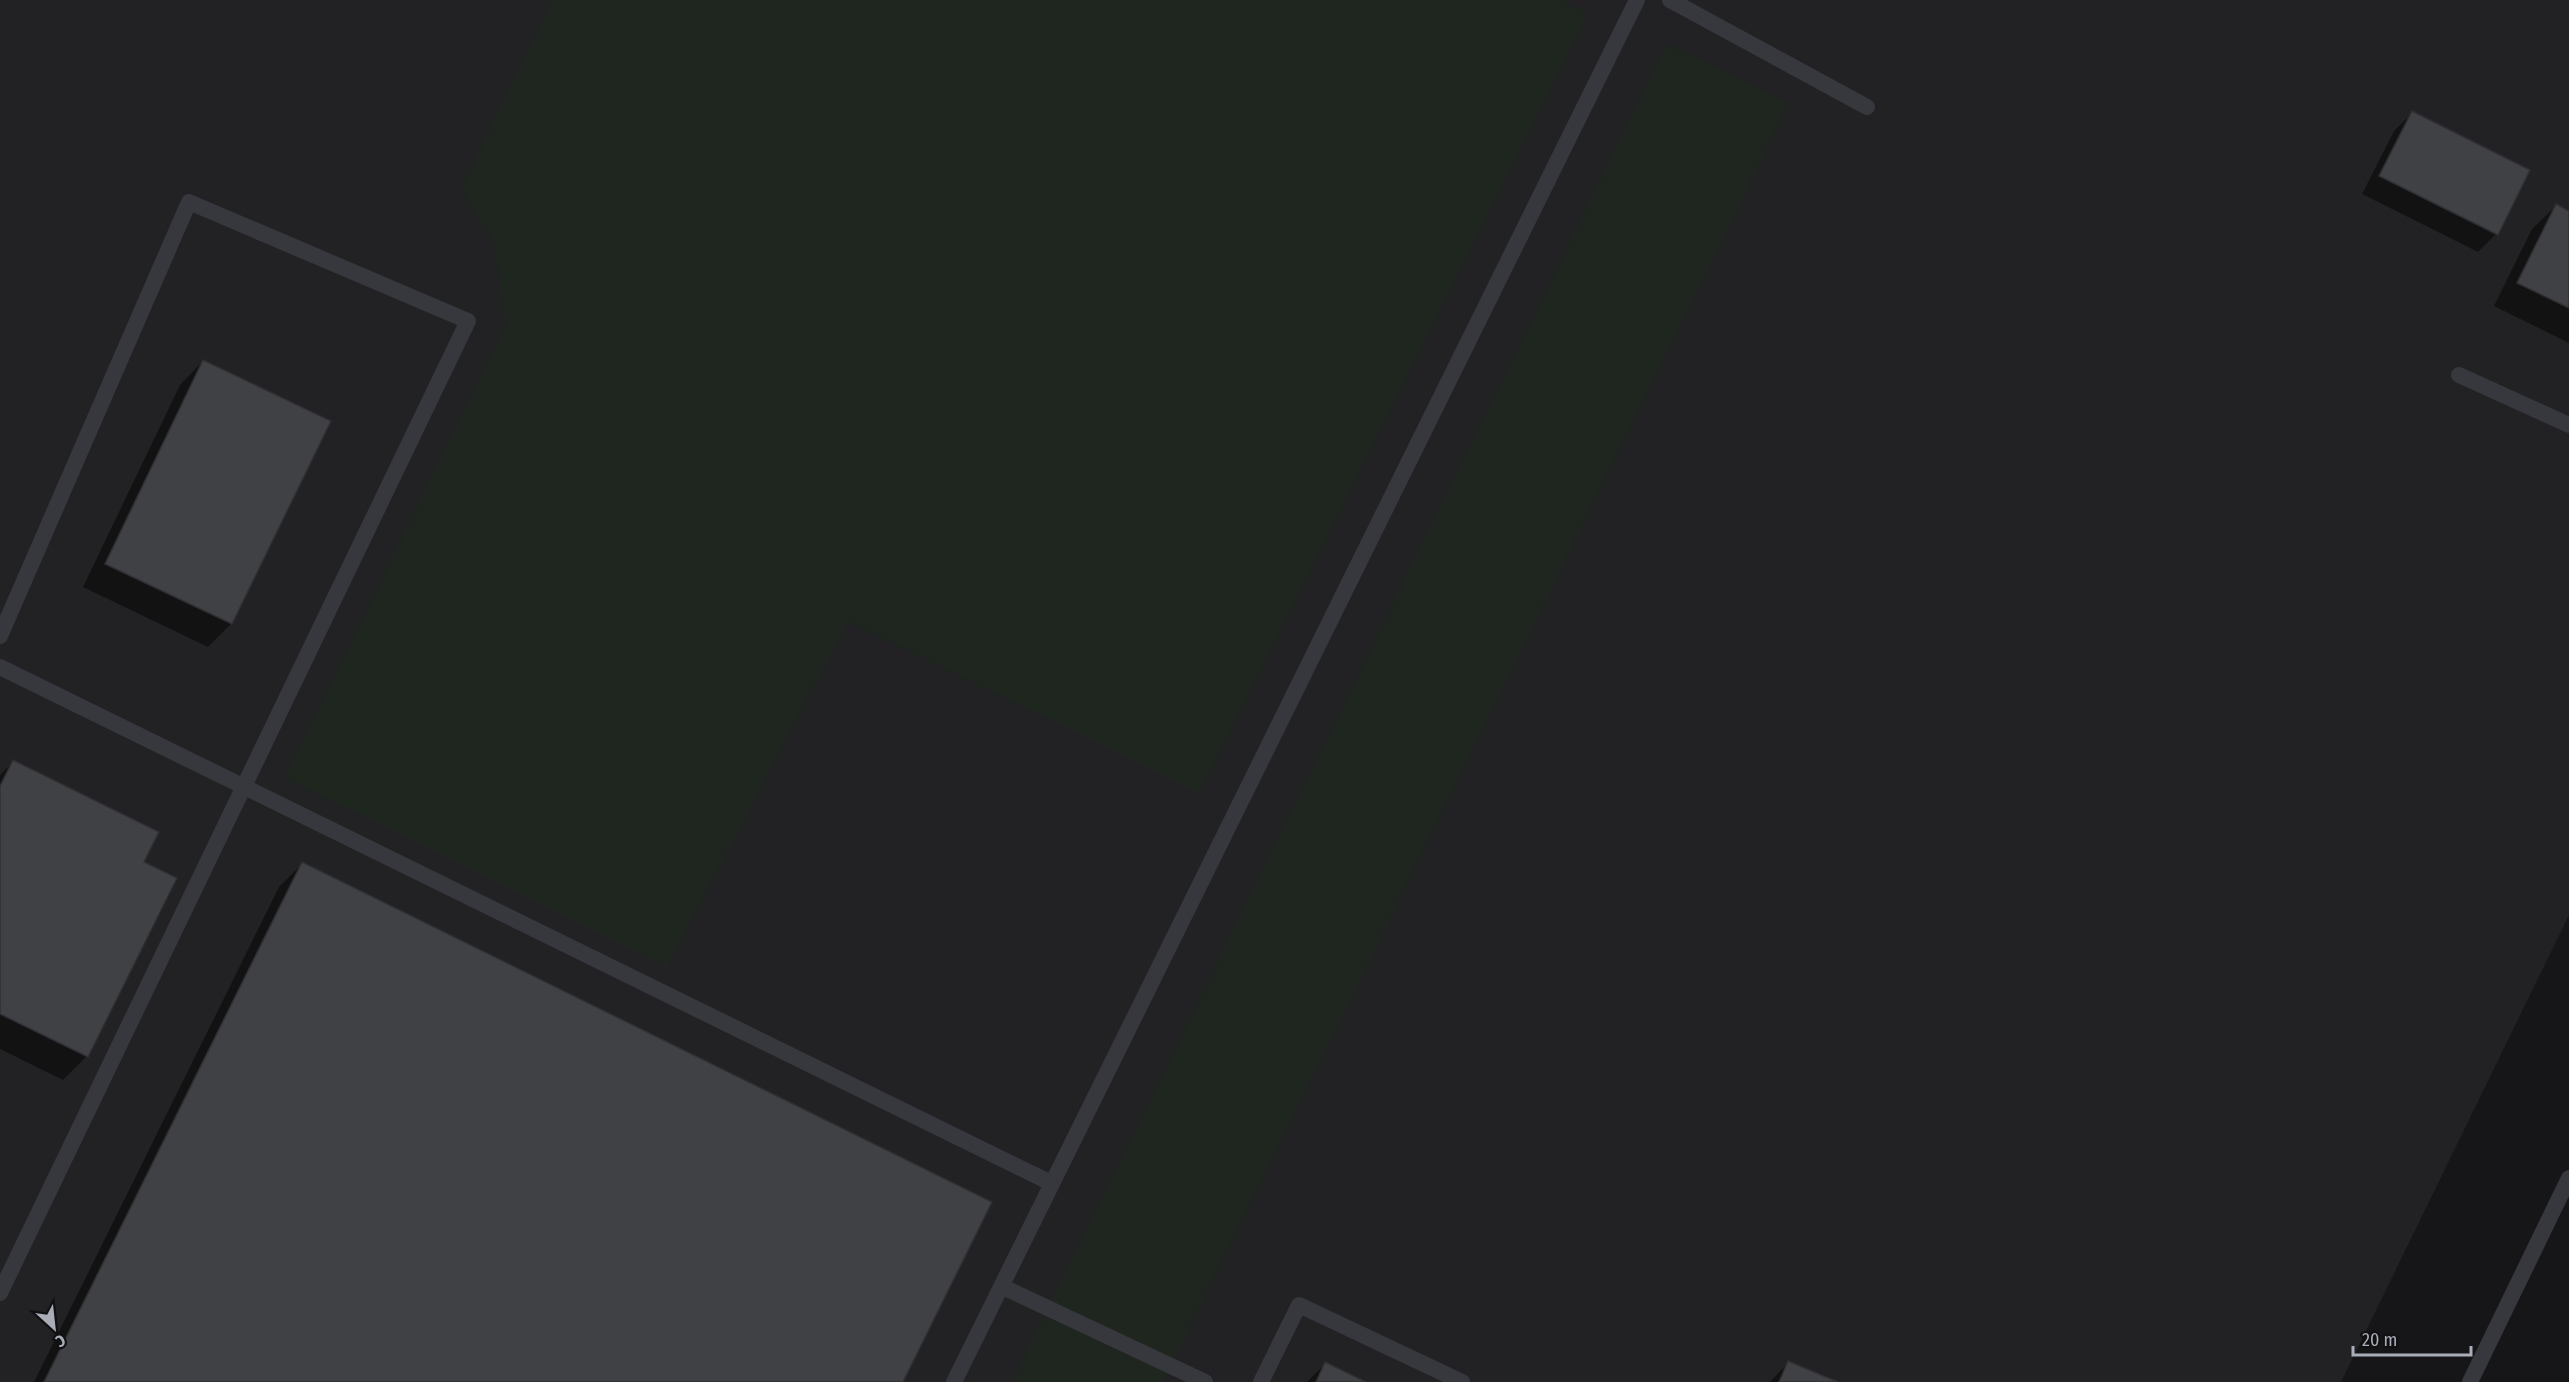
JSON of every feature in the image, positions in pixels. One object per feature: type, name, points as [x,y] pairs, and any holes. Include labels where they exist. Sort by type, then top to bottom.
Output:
[{"type":"lane","points":[[954,1382],[1004,1287],[1051,1183],[1637,0]]},
{"type":"lane","points":[[1670,0],[1867,107]]},
{"type":"lane","points":[[0,636],[189,202],[468,321],[0,1293]]},
{"type":"lane","points":[[2459,375],[2569,425]]},
{"type":"lane","points":[[0,667],[1051,1183]]},
{"type":"lane","points":[[2470,1382],[2569,1178]]},
{"type":"lane","points":[[1004,1287],[1205,1382]]},
{"type":"lane","points":[[1261,1382],[1299,1305],[1462,1382]]},
{"type":"shaded area","points":[[0,0],[2569,0],[2569,915],[2341,1382],[0,1382]]},
{"type":"shaded area","points":[[553,0],[1560,0],[1588,14],[1199,794],[848,621],[667,967],[284,778],[506,326],[493,240],[461,189]]},
{"type":"shaded area","points":[[1667,44],[1789,103],[1163,1382],[1012,1382]]},
{"type":"building","points":[[2412,111],[2530,170],[2498,235],[2379,176]]},
{"type":"building","points":[[2556,204],[2569,211],[2569,308],[2517,283]]},
{"type":"building","points":[[203,360],[331,421],[232,624],[105,564]]},
{"type":"building","points":[[13,760],[159,832],[144,862],[177,878],[88,1057],[0,1014],[0,786]]},
{"type":"building","points":[[302,862],[992,1202],[903,1382],[44,1382]]},
{"type":"building","points":[[1788,1361],[1838,1382],[1779,1382]]},
{"type":"building","points":[[1325,1362],[1366,1382],[1316,1382]]}]
